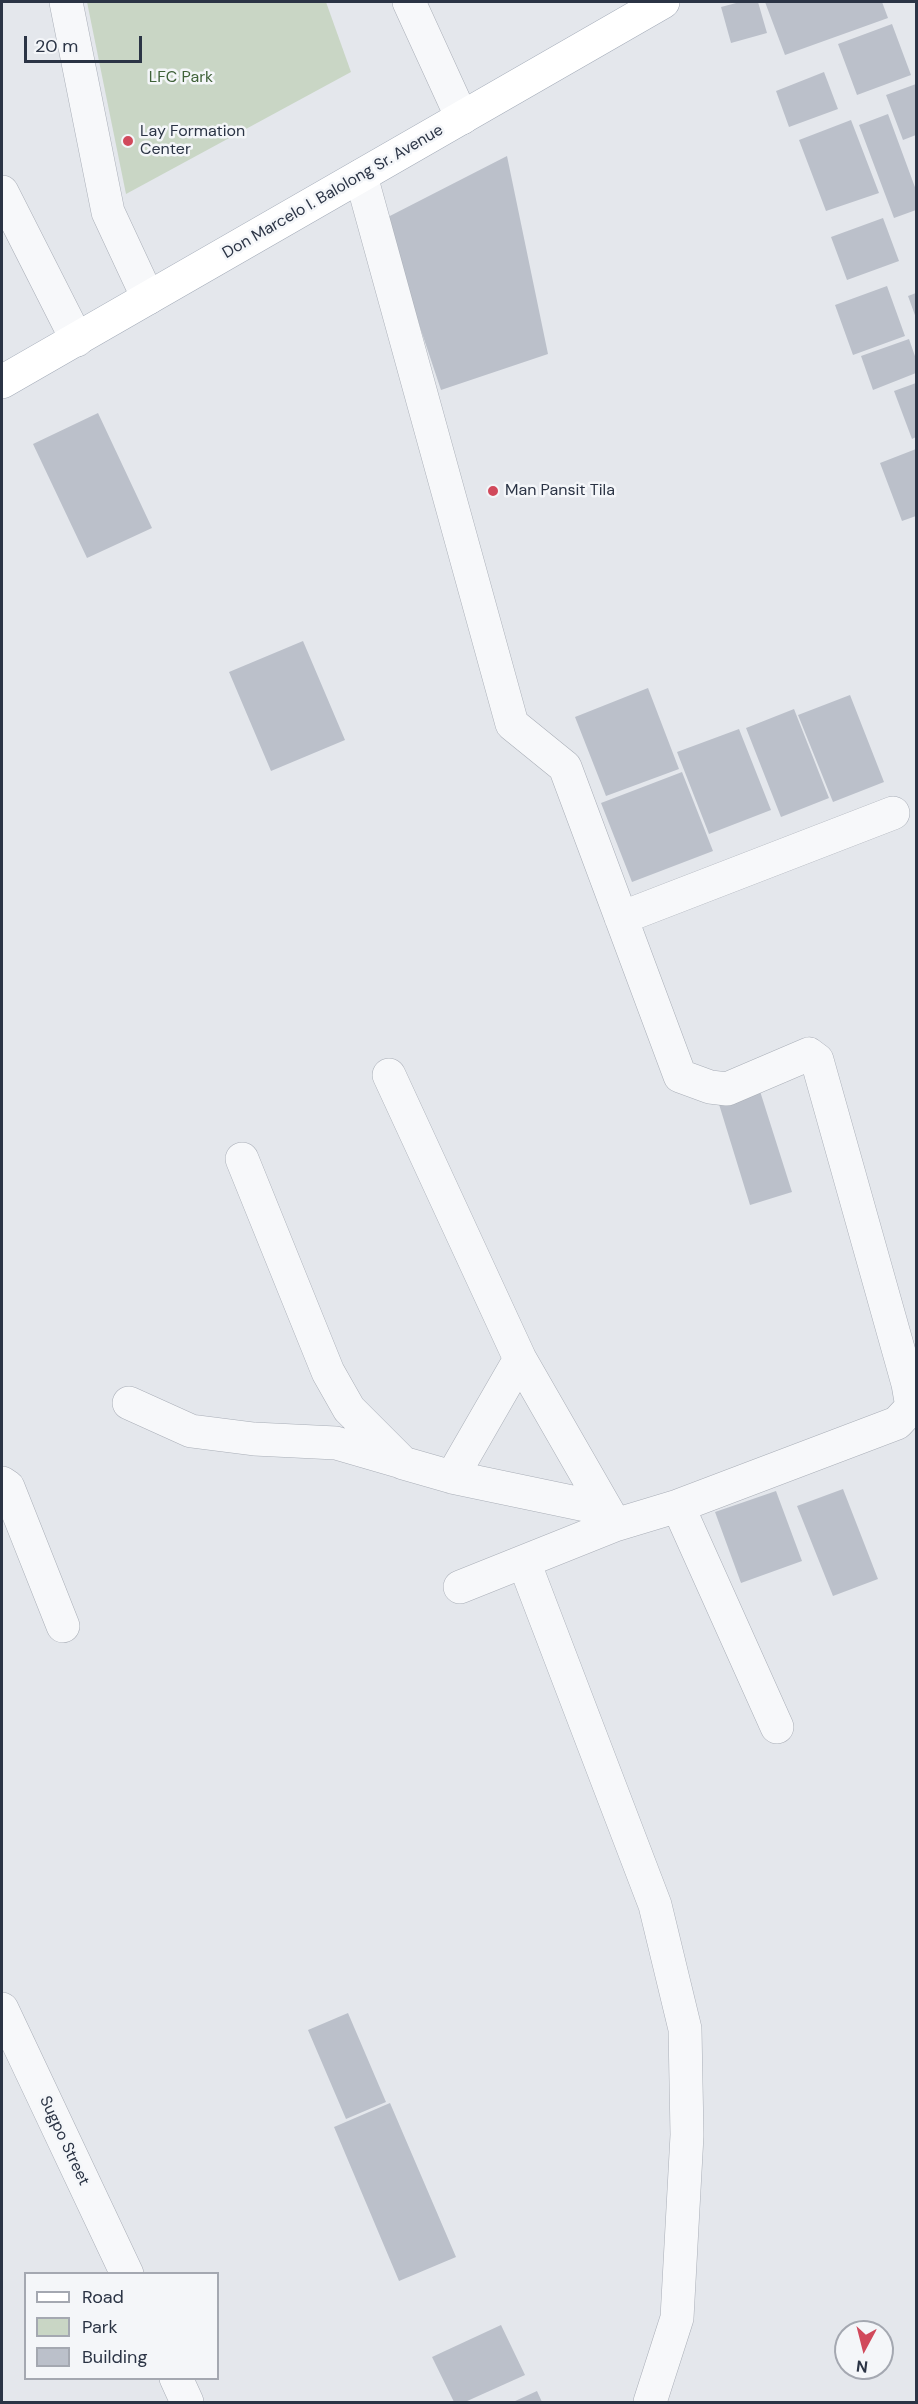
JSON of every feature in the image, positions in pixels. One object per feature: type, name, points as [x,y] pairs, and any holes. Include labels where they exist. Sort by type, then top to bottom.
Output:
[{"type":"main road","name":"Don Marcelo I. Balolong Sr. Avenue","points":[[2,382],[663,2]]},
{"type":"street","points":[[66,2],[108,212],[148,298]]},
{"type":"street","points":[[409,2],[462,118]]},
{"type":"street","points":[[361,176],[512,724],[566,767],[680,1076],[710,1087],[727,1089],[809,1054],[817,1060],[908,1384],[912,1407],[897,1423],[678,1506],[610,1517],[524,1562],[460,1587]]},
{"type":"street","points":[[2,192],[77,340]]},
{"type":"street","points":[[621,918],[893,813]]},
{"type":"street","points":[[389,1075],[520,1359],[610,1517]]},
{"type":"street","points":[[242,1159],[327,1372],[349,1410],[403,1463]]},
{"type":"street","points":[[452,1477],[520,1359]]},
{"type":"street","points":[[129,1403],[191,1431],[254,1439],[336,1443],[452,1477],[610,1517]]},
{"type":"street","points":[[2,1483],[8,1487],[63,1626]]},
{"type":"street","points":[[678,1506],[777,1727]]},
{"type":"street","points":[[524,1562],[655,1905],[684,2029],[687,2135],[677,2318],[650,2403]]},
{"type":"street","name":"Sugpo Street","points":[[2,2008],[126,2272]]},
{"type":"street","points":[[176,2380],[188,2403]]},
{"type":"green space","name":"LFC Park","points":[[87,2],[326,2],[351,72],[126,194]]},
{"type":"building","points":[[740,2],[758,2],[767,33],[731,43],[721,7]]},
{"type":"building","points":[[765,2],[882,2],[888,18],[785,55]]},
{"type":"building","points":[[892,24],[911,75],[857,95],[838,44]]},
{"type":"building","points":[[824,72],[838,109],[789,127],[776,91]]},
{"type":"building","points":[[916,84],[916,135],[903,140],[886,95]]},
{"type":"building","points":[[888,114],[916,190],[916,210],[894,218],[859,125]]},
{"type":"building","points":[[851,120],[879,193],[826,211],[799,140]]},
{"type":"building","points":[[507,156],[548,354],[441,390],[384,219]]},
{"type":"building","points":[[883,218],[899,261],[847,280],[831,237]]},
{"type":"building","points":[[887,286],[905,336],[853,355],[835,305]]},
{"type":"building","points":[[916,293],[916,318],[908,296]]},
{"type":"building","points":[[909,339],[916,359],[916,373],[873,390],[861,356]]},
{"type":"building","points":[[916,383],[916,437],[912,439],[894,391]]},
{"type":"building","points":[[98,413],[152,528],[87,558],[33,444]]},
{"type":"building","points":[[916,449],[916,516],[902,521],[880,463]]},
{"type":"building","points":[[303,641],[345,740],[271,771],[229,672]]},
{"type":"building","points":[[648,688],[679,769],[606,796],[575,717]]},
{"type":"building","points":[[850,695],[884,782],[833,802],[798,715]]},
{"type":"building","points":[[794,709],[829,798],[781,817],[746,728]]},
{"type":"building","points":[[739,729],[771,810],[709,834],[677,752]]},
{"type":"building","points":[[682,772],[713,851],[632,882],[601,803]]},
{"type":"building","points":[[759,1088],[792,1192],[750,1205],[718,1101]]},
{"type":"building","points":[[843,1489],[878,1579],[833,1596],[797,1506]]},
{"type":"building","points":[[776,1491],[802,1561],[741,1583],[715,1512]]},
{"type":"building","points":[[348,2013],[386,2102],[346,2119],[308,2030]]},
{"type":"building","points":[[390,2103],[456,2257],[399,2281],[334,2127]]},
{"type":"building","points":[[501,2325],[525,2375],[465,2402],[454,2402],[432,2357]]},
{"type":"building","points":[[537,2391],[542,2402],[513,2402]]},
{"type":"place","name":"Lay Formation Center","points":[[128,141]]},
{"type":"place","name":"Man Pansit Tila","points":[[493,491]]}]
